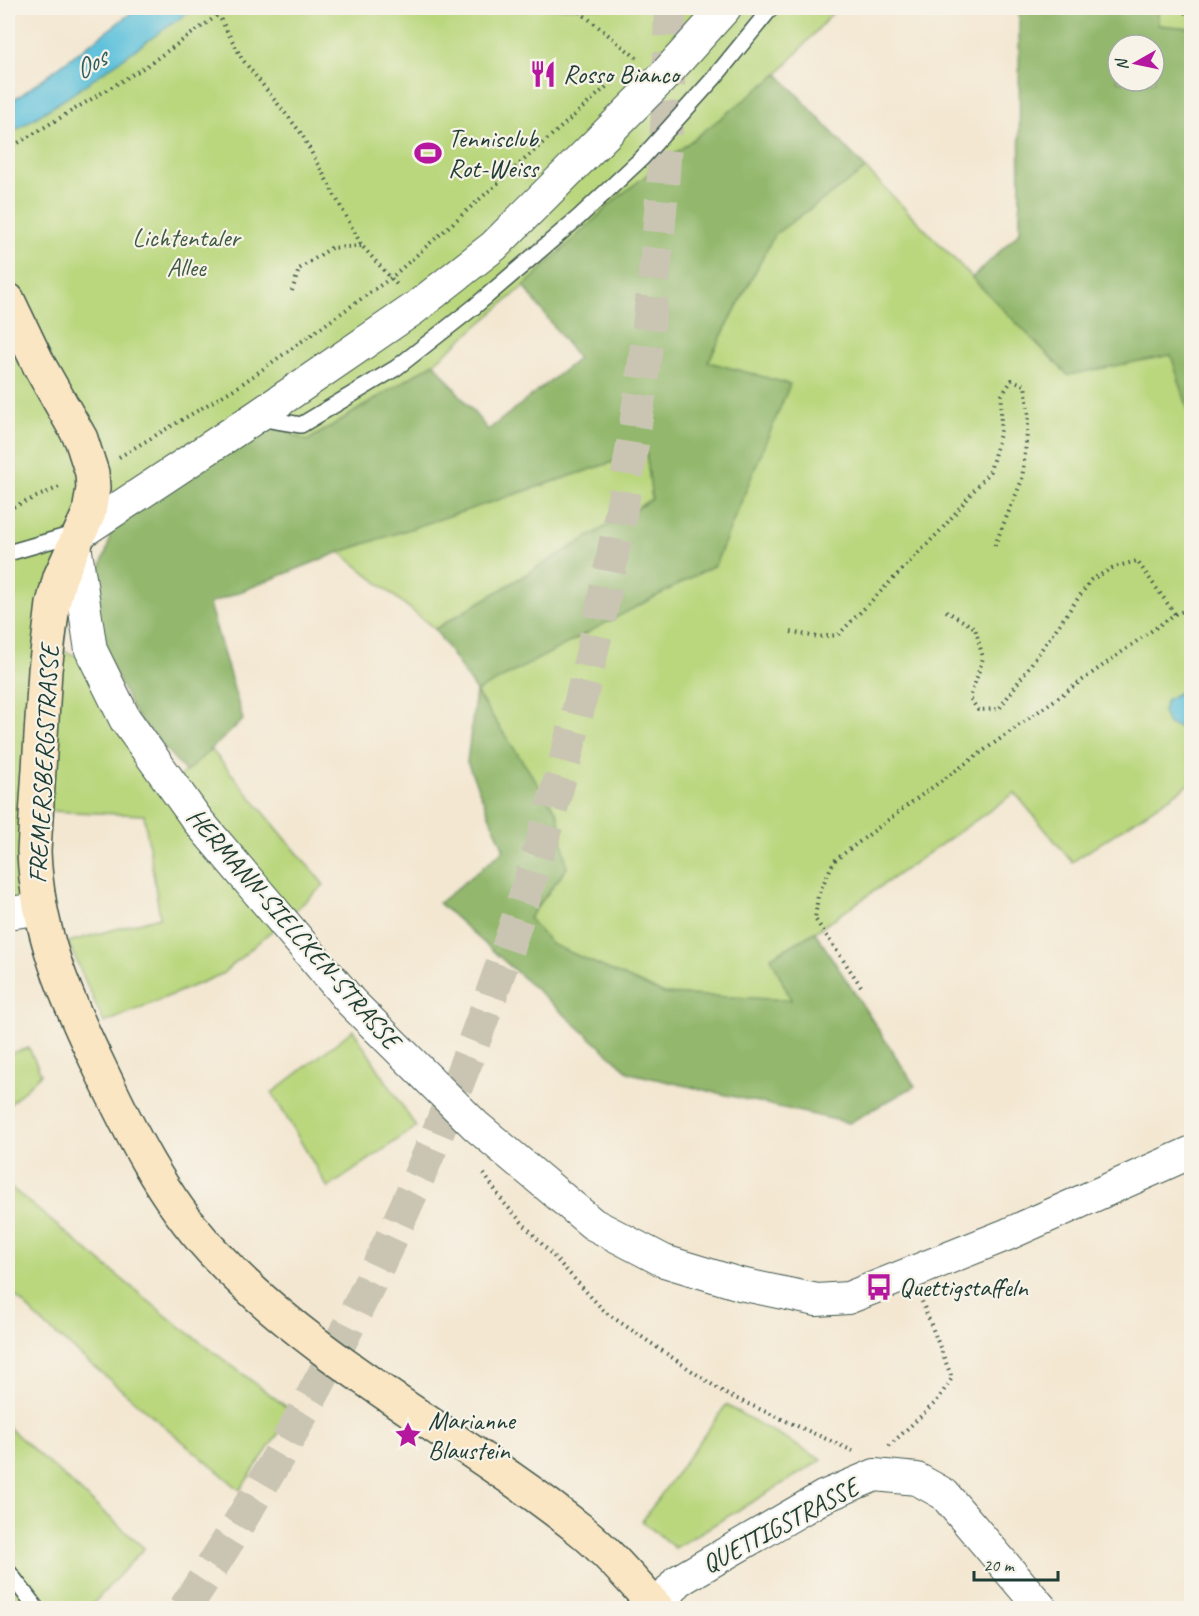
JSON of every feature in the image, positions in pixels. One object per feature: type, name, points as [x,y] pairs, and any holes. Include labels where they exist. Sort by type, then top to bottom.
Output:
[{"type":"main road","name":"FREMERSBERGSTRASSE","points":[[8,300],[39,365],[81,440],[92,473],[89,513],[60,577],[48,642],[34,851],[23,911],[55,969],[124,1120],[181,1214],[212,1252],[291,1323],[583,1532],[618,1565],[657,1608]]},
{"type":"street","points":[[78,538],[415,308],[494,246],[660,80],[725,8]]},
{"type":"street","name":"HERMANN-SIELCKEN-STRASSE","points":[[78,538],[91,650],[124,719],[198,822],[351,1002],[476,1126],[593,1224],[664,1261],[740,1284],[817,1300],[848,1298],[911,1275],[1191,1152]]},
{"type":"street","name":"QUETTIGSTRASSE","points":[[657,1608],[678,1581],[823,1497],[875,1475],[917,1479],[944,1494],[1041,1608]]},
{"type":"lane","points":[[256,417],[301,425],[396,368],[474,307],[579,217],[642,158],[714,78],[771,8]]},
{"type":"lane","points":[[8,553],[78,538]]},
{"type":"lane","points":[[8,1571],[36,1608]]},
{"type":"path","points":[[8,149],[145,67],[228,8]]},
{"type":"path","points":[[575,8],[638,59]]},
{"type":"path","points":[[1181,8],[1191,20]]},
{"type":"path","points":[[218,14],[242,59],[301,133],[362,246],[392,277],[415,308]]},
{"type":"path","points":[[629,67],[646,50]]},
{"type":"path","points":[[8,509],[92,473],[239,386],[392,277],[621,75]]},
{"type":"path","points":[[292,291],[299,269],[331,248],[362,246]]},
{"type":"path","points":[[791,632],[817,637],[838,635],[942,529],[990,471],[1000,434],[1002,395],[1012,380],[1025,385],[1029,415],[1022,480],[994,547]]},
{"type":"path","points":[[946,611],[975,628],[983,658],[970,698],[978,710],[999,709],[1091,580],[1114,567],[1137,561],[1175,614]]},
{"type":"path","points":[[861,986],[815,919],[818,895],[834,861],[1175,614],[1191,608]]},
{"type":"path","points":[[902,1434],[942,1395],[952,1378],[911,1275]]},
{"type":"green space","name":"Lichtentaler Allee","points":[[194,8],[837,8],[778,74],[617,198],[524,286],[434,363],[307,441],[75,545],[35,881],[8,913],[8,135],[68,97]]},
{"type":"green space","points":[[1019,8],[1158,8],[1158,25],[1191,28],[1191,419],[1171,355],[1068,375],[972,278],[1020,232]]},
{"type":"green space","points":[[1158,8],[1191,8],[1191,28],[1158,25]]},
{"type":"green space","points":[[778,74],[866,169],[775,234],[708,362],[790,384],[715,565],[476,692],[558,814],[567,868],[529,918],[551,944],[664,994],[791,1000],[771,957],[815,932],[915,1086],[849,1123],[630,1073],[439,903],[504,850],[467,762],[476,691],[435,629],[652,499],[646,451],[340,552],[209,604],[243,720],[186,772],[135,714],[104,650],[93,587],[108,547],[113,511],[256,417],[307,441],[434,363],[488,430],[578,359],[524,286],[617,198]]},
{"type":"green space","points":[[866,169],[1068,375],[1171,354],[1192,419],[1191,783],[1072,862],[1015,793],[815,932],[772,957],[791,1000],[664,994],[551,944],[529,918],[567,868],[476,691],[715,565],[789,384],[708,362],[775,234]]},
{"type":"green space","points":[[646,451],[652,499],[435,629],[340,552]]},
{"type":"green space","points":[[56,650],[87,658],[165,789],[211,749],[324,885],[222,974],[104,1023],[68,942],[160,917],[144,815],[50,811]]},
{"type":"green space","points":[[353,1030],[416,1127],[328,1188],[272,1093]]},
{"type":"green space","points":[[29,1048],[41,1074],[8,1106],[8,1054]]},
{"type":"green space","points":[[8,1185],[169,1318],[293,1412],[240,1490],[46,1326],[8,1289]]},
{"type":"green space","points":[[726,1405],[822,1460],[675,1548],[642,1521]]},
{"type":"green space","points":[[8,1427],[144,1548],[89,1608],[8,1608]]},
{"type":"water","name":"Oos","points":[[138,8],[194,8],[68,97],[8,135],[8,102],[21,95]]},
{"type":"water","points":[[1182,691],[1191,694],[1191,727],[1186,729],[1168,724],[1163,712],[1166,700]]},
{"type":"tunnel","points":[[185,1608],[277,1458],[360,1302],[434,1141],[498,976],[552,808],[596,637],[629,463],[653,288],[660,218],[667,113],[670,8]]},
{"type":"place","name":"Rosso Bianco","points":[[543,74]]},
{"type":"place","name":"Tennisclub Rot-Weiss","points":[[428,153]]},
{"type":"place","name":"Quettigstaffeln","points":[[879,1287]]},
{"type":"place","name":"Marianne Blaustein","points":[[408,1435]]}]
